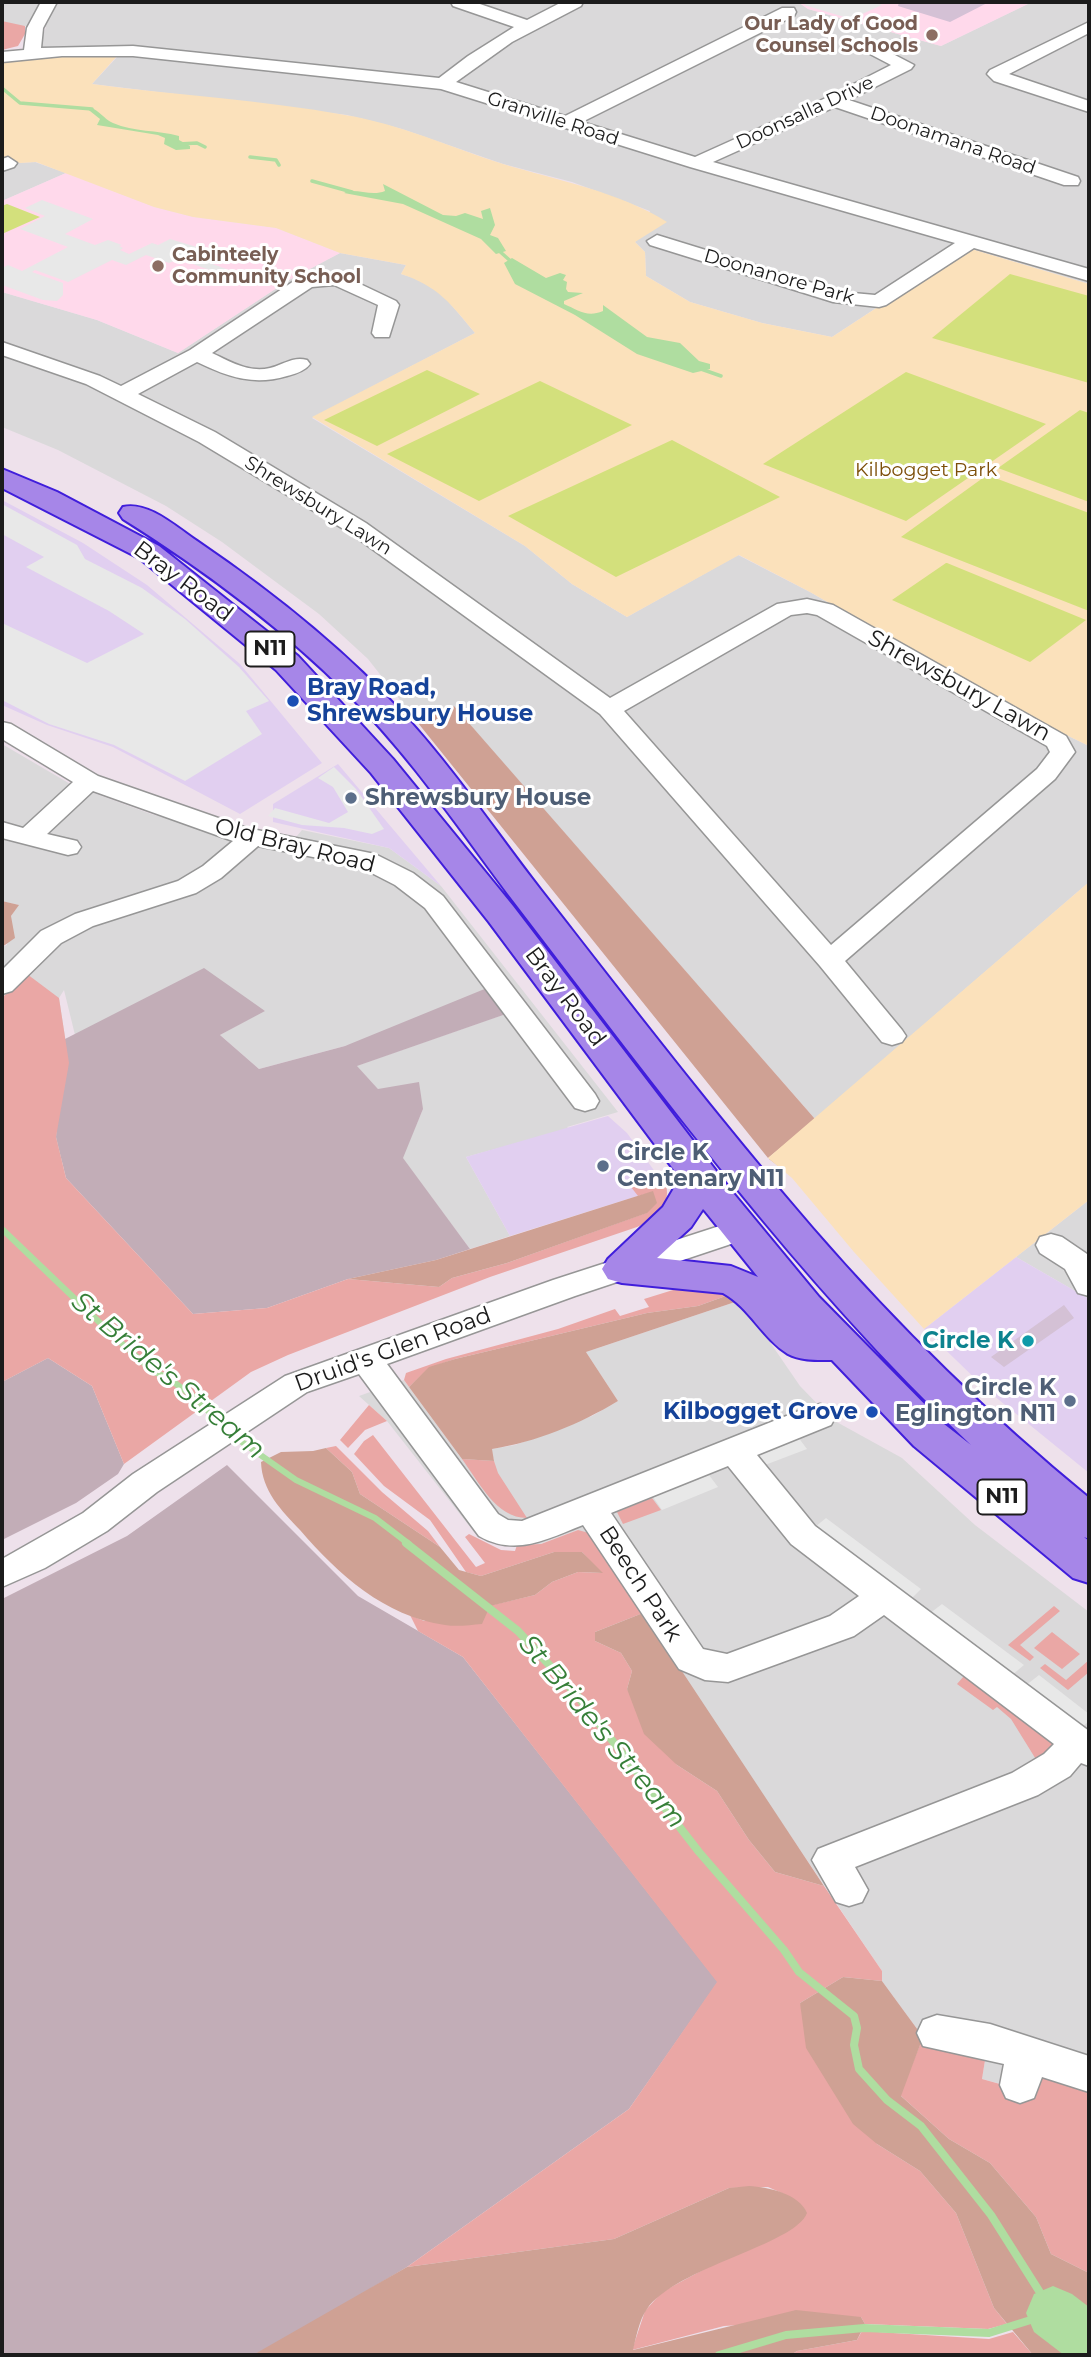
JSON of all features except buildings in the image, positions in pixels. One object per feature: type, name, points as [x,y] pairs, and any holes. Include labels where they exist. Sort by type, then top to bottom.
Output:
[{"type":"highway","name":"Bray Road","points":[[2,450],[80,485],[186,545],[239,582],[340,668],[425,760],[496,856],[759,1223],[805,1307],[929,1435],[1089,1566]]},
{"type":"highway","name":"Bray Road","points":[[2,477],[68,508],[149,552],[287,663],[382,766],[501,914],[700,1176],[844,1291],[957,1410],[1089,1521]]},
{"type":"highway","points":[[622,1269],[687,1206],[700,1176]]},
{"type":"highway","points":[[622,1269],[731,1280],[750,1290],[786,1330],[804,1344],[840,1346]]},
{"type":"highway","points":[[805,1307],[844,1291]]},
{"type":"street","points":[[32,52],[34,28],[49,2]]},
{"type":"street","points":[[459,2],[525,25]]},
{"type":"street","points":[[443,84],[473,58],[525,25],[575,2]]},
{"type":"street","points":[[566,122],[793,6]]},
{"type":"street","points":[[1089,27],[996,74],[1089,107]]},
{"type":"street","points":[[1069,37],[1089,43]]},
{"type":"street","name":"Doonsalla Drive","points":[[696,163],[834,101],[905,65],[879,54],[899,44]]},
{"type":"street","name":"Granville Road","points":[[2,57],[32,52],[133,51],[443,84],[696,163],[1089,275]]},
{"type":"street","name":"Doonamana Road","points":[[834,101],[1071,181]]},
{"type":"street","name":"Doonanore Park","points":[[657,241],[840,298],[879,301],[970,242]]},
{"type":"street","points":[[1060,267],[1080,255]]},
{"type":"street","points":[[122,394],[197,354],[307,281],[337,279],[385,301],[389,305],[382,332]]},
{"type":"street","name":"Shrewsbury Lawn","points":[[2,348],[93,380],[207,437],[358,528],[610,709],[830,960],[892,1036]]},
{"type":"street","points":[[197,354],[254,377],[278,375],[300,365]]},
{"type":"street","name":"Shrewsbury Lawn","points":[[610,709],[785,610],[807,606],[825,610],[1057,741],[1063,752],[1046,774],[830,960]]},
{"type":"street","name":"Old Bray Road","points":[[6,737],[89,781],[176,813],[253,838],[366,860],[404,879],[434,902],[586,1101]]},
{"type":"street","points":[[28,836],[89,781]]},
{"type":"street","points":[[2,830],[68,847]]},
{"type":"street","points":[[2,985],[51,937],[84,920],[187,887],[212,872],[253,838]]},
{"type":"street","name":"Druid's Glen Road","points":[[2,1574],[33,1559],[94,1522],[145,1483],[273,1397],[318,1375],[759,1223]]},
{"type":"street","points":[[1051,1245],[1076,1262],[1089,1286]]},
{"type":"street","name":"Beech Park","points":[[365,1358],[486,1523],[511,1535],[525,1534],[820,1416]]},
{"type":"street","points":[[735,1451],[803,1535],[1083,1747],[1025,1783],[831,1860],[849,1890]]},
{"type":"street","name":"Beech Park","points":[[590,1508],[684,1650],[691,1659],[705,1665],[728,1668],[842,1626],[883,1597]]},
{"type":"street","points":[[937,2033],[990,2042],[1023,2069],[1089,2074]]},
{"type":"shaded area","points":[[2,2],[798,2],[808,9],[941,46],[1032,2],[1089,2],[1089,284],[968,248],[832,337],[762,323],[690,302],[646,276],[645,252],[635,242],[650,211],[572,182],[503,164],[402,129],[347,115],[92,84],[118,56],[40,57],[39,46],[46,27],[19,26],[2,21]]},
{"type":"shaded area","name":"Our Lady of Good Counsel Schools","points":[[798,2],[1032,2],[941,46],[808,9]]},
{"type":"shaded area","points":[[810,2],[873,2],[882,5],[851,19],[804,5]]},
{"type":"shaded area","points":[[2,21],[25,26],[25,34],[18,46],[2,50]]},
{"type":"shaded area","points":[[85,107],[121,126],[179,136],[179,140],[190,146],[190,149],[176,150],[164,144],[165,138],[158,135],[97,125],[100,119]]},
{"type":"shaded area","points":[[2,159],[20,163],[35,162],[66,173],[2,201]]},
{"type":"shaded area","name":"Cabinteely Community School","points":[[66,173],[154,207],[193,217],[276,228],[340,253],[289,280],[178,353],[97,320],[2,292],[2,201]]},
{"type":"shaded area","points":[[383,184],[443,215],[456,216],[465,213],[483,219],[481,211],[490,208],[495,225],[490,235],[498,238],[506,251],[496,254],[481,239],[403,204],[344,193],[380,193],[385,191]]},
{"type":"shaded area","points":[[42,200],[93,219],[65,234],[95,245],[108,240],[122,245],[119,246],[123,248],[120,250],[129,254],[152,243],[158,245],[170,239],[217,253],[204,261],[243,275],[235,279],[179,259],[169,263],[146,255],[126,265],[112,260],[68,282],[35,270],[32,272],[63,283],[63,295],[57,301],[43,300],[2,285],[2,268],[8,265],[22,271],[68,247],[20,229],[45,216],[25,208]]},
{"type":"shaded area","points":[[340,253],[406,265],[401,274],[423,281],[444,296],[475,333],[312,418],[525,546],[572,584],[627,617],[738,555],[810,592],[1017,711],[1089,746],[1089,882],[815,1119],[454,707],[418,723],[368,659],[319,614],[222,542],[166,506],[58,450],[2,427],[2,292],[97,320],[178,353],[289,280]]},
{"type":"shaded area","points":[[512,258],[546,278],[560,273],[566,275],[563,280],[567,282],[568,292],[583,293],[564,301],[564,304],[592,314],[603,311],[603,305],[647,337],[680,343],[699,361],[710,364],[710,369],[693,373],[637,354],[575,315],[515,284],[504,263]]},
{"type":"shaded area","points":[[2,500],[83,543],[147,585],[240,664],[322,763],[240,814],[113,747],[47,725],[2,705]]},
{"type":"shaded area","points":[[2,504],[77,545],[85,559],[142,588],[185,619],[239,667],[269,701],[246,711],[262,734],[185,781],[114,745],[49,724],[2,700],[2,623],[87,663],[144,634],[109,611],[26,567],[44,557],[2,534]]},
{"type":"shaded area","points":[[454,706],[815,1119],[1089,883],[781,1168],[769,1159],[789,1141],[768,1158],[418,723]]},
{"type":"shaded area","points":[[2,744],[72,785],[151,814],[286,849],[302,830],[389,848],[441,886],[618,1112],[567,1127],[569,1129],[466,1157],[510,1236],[470,1249],[402,1158],[423,1109],[378,1089],[356,1066],[505,1014],[345,1046],[259,1069],[220,1035],[265,1010],[75,1035],[64,990],[59,998],[69,1063],[48,1358],[2,1382],[2,947],[7,945],[11,916],[18,905],[2,901]]},
{"type":"shaded area","points":[[338,764],[441,886],[389,848],[273,822],[273,804]]},
{"type":"shaded area","name":"Shrewsbury House","points":[[334,767],[356,789],[384,829],[372,834],[344,828],[302,825],[268,816],[275,808],[329,823],[348,812],[333,787],[318,778]]},
{"type":"shaded area","points":[[2,901],[19,905],[11,916],[15,938],[2,947]]},
{"type":"shaded area","points":[[204,968],[265,1011],[220,1035],[259,1069],[345,1046],[487,988],[506,1014],[357,1066],[378,1089],[419,1082],[423,1109],[403,1158],[470,1249],[436,1260],[348,1279],[267,1308],[193,1314],[66,1178],[56,1137],[65,1039]]},
{"type":"shaded area","points":[[27,974],[59,998],[69,1063],[56,1137],[66,1178],[193,1314],[267,1308],[348,1279],[439,1287],[452,1278],[507,1263],[646,1213],[653,1192],[638,1196],[631,1187],[647,1182],[665,1182],[665,1203],[651,1220],[637,1227],[490,1277],[288,1355],[251,1372],[124,1464],[92,1386],[48,1358],[2,1382],[2,998]]},
{"type":"shaded area","points":[[608,1116],[627,1133],[666,1187],[510,1236],[466,1157]]},
{"type":"shaded area","points":[[653,1191],[657,1203],[647,1213],[507,1263],[452,1278],[439,1287],[348,1279],[436,1260]]},
{"type":"shaded area","points":[[1089,1200],[1089,1299],[1016,1257]]},
{"type":"shaded area","points":[[1016,1257],[1089,1299],[1089,1473],[988,1391],[924,1329]]},
{"type":"shaded area","points":[[692,1288],[734,1293],[698,1306],[647,1313],[455,1359],[429,1368],[409,1387],[404,1380],[406,1373],[446,1359],[558,1329],[615,1309],[620,1316],[649,1307],[644,1299],[673,1290]]},
{"type":"shaded area","points":[[734,1293],[741,1300],[586,1352],[618,1401],[557,1431],[492,1449],[494,1461],[462,1459],[409,1387],[429,1367],[455,1359],[647,1313],[698,1306]]},
{"type":"shaded area","points":[[741,1300],[800,1386],[833,1420],[902,1458],[975,1525],[1089,1612],[1089,2088],[1076,2082],[1033,2093],[982,2079],[986,2054],[923,2037],[882,1981],[882,1971],[786,1829],[578,1530],[540,1544],[517,1545],[500,1543],[474,1532],[387,1421],[359,1396],[404,1380],[462,1459],[494,1461],[491,1449],[515,1445],[537,1437],[592,1416],[618,1401],[586,1352]]},
{"type":"shaded area","points":[[48,1358],[92,1386],[124,1464],[118,1474],[76,1503],[2,1540],[2,1382]]},
{"type":"shaded area","points":[[369,1405],[387,1421],[365,1430],[348,1448],[340,1440]]},
{"type":"shaded area","points":[[373,1435],[476,1567],[485,1563],[465,1537],[469,1534],[501,1550],[515,1551],[517,1545],[541,1544],[578,1530],[589,1533],[643,1613],[595,1632],[595,1641],[621,1653],[632,1671],[627,1689],[677,1765],[717,1791],[749,1840],[775,1872],[824,1886],[882,1971],[882,1981],[843,1977],[800,2003],[877,2144],[920,2171],[956,2213],[994,2308],[1007,2324],[988,2329],[865,2324],[861,2317],[724,2326],[632,2350],[645,2311],[662,2292],[710,2266],[784,2194],[768,2187],[729,2188],[614,2239],[407,2267],[629,2109],[717,1982],[463,1657],[418,1631],[410,1615],[424,1621],[535,1595],[552,1582],[578,1572],[601,1573],[582,1552],[554,1552],[481,1576],[466,1572],[430,1520],[384,1486],[354,1454],[364,1441]]},
{"type":"shaded area","points":[[798,1437],[807,1449],[765,1465],[756,1454]]},
{"type":"shaded area","points":[[336,1446],[382,1492],[428,1531],[440,1547],[360,1494],[352,1472],[326,1448]]},
{"type":"shaded area","points":[[326,1448],[352,1472],[360,1494],[440,1547],[459,1570],[481,1576],[554,1552],[582,1552],[603,1573],[578,1572],[552,1582],[535,1595],[490,1606],[482,1624],[445,1625],[402,1613],[364,1591],[331,1563],[286,1515],[269,1491],[261,1462],[281,1452]]},
{"type":"shaded area","points":[[462,1459],[494,1461],[498,1473],[527,1518],[506,1512],[497,1505]]},
{"type":"shaded area","points":[[227,1465],[358,1596],[463,1657],[718,1982],[629,2109],[407,2267],[277,2344],[253,2355],[2,2355],[2,1599],[127,1536]]},
{"type":"shaded area","points":[[709,1475],[718,1487],[662,1510],[653,1497]]},
{"type":"shaded area","points":[[652,1498],[661,1510],[623,1524],[617,1512]]},
{"type":"shaded area","points":[[826,1518],[921,1589],[910,1600],[815,1527]]},
{"type":"shaded area","points":[[942,1604],[1024,1665],[1011,1676],[929,1614]]},
{"type":"shaded area","points":[[1054,1606],[1060,1611],[1020,1645],[1034,1657],[1030,1661],[1008,1645]]},
{"type":"shaded area","points":[[643,1613],[824,1886],[775,1872],[749,1840],[717,1791],[677,1765],[644,1734],[627,1689],[632,1671],[621,1653],[595,1641],[595,1632]]},
{"type":"shaded area","points":[[1052,1632],[1080,1654],[1062,1669],[1034,1648]]},
{"type":"shaded area","points":[[1089,1660],[1089,1672],[1068,1690],[1040,1668],[1045,1664],[1066,1680]]},
{"type":"shaded area","points":[[1039,1675],[1089,1714],[1089,1721],[1080,1729],[1025,1686]]},
{"type":"shaded area","points":[[964,1676],[1055,1744],[1037,1761],[1011,1719],[997,1707],[993,1710],[957,1684]]},
{"type":"shaded area","points":[[843,1977],[882,1981],[923,2037],[901,2096],[949,2139],[990,2163],[1036,2217],[1051,2254],[1089,2273],[1089,2355],[1033,2355],[994,2308],[956,2213],[920,2171],[877,2144],[853,2124],[806,2048],[800,2003]]},
{"type":"shaded area","points":[[923,2037],[986,2054],[982,2079],[1032,2093],[1035,2085],[1044,2076],[1076,2082],[1089,2088],[1089,2273],[1051,2254],[1036,2217],[990,2163],[949,2139],[900,2095]]},
{"type":"shaded area","points":[[749,2186],[790,2196],[803,2206],[807,2213],[798,2225],[781,2236],[707,2269],[662,2294],[644,2313],[633,2350],[796,2310],[861,2317],[865,2324],[857,2340],[797,2351],[791,2355],[253,2355],[407,2267],[614,2239],[729,2188]]},
{"type":"shaded area","points":[[862,2331],[989,2339],[1013,2332],[1033,2355],[791,2355],[797,2351],[857,2340]]},
{"type":"green space","name":"Kilbogget Park","points":[[118,55],[92,84],[283,105],[365,119],[629,203],[667,222],[635,242],[645,252],[646,276],[690,302],[762,323],[832,337],[968,248],[1089,284],[1089,746],[1017,711],[810,592],[739,555],[627,617],[572,584],[525,546],[312,417],[475,333],[434,290],[401,274],[406,265],[340,253],[276,228],[193,217],[154,207],[36,162],[20,163],[2,159],[2,61],[46,56]]},
{"type":"green space","points":[[7,204],[40,217],[2,234],[2,206]]},
{"type":"green space","points":[[1010,274],[1089,296],[1089,383],[932,338]]},
{"type":"green space","points":[[427,370],[480,394],[377,446],[324,420]]},
{"type":"green space","points":[[906,372],[1046,424],[906,521],[763,464]]},
{"type":"green space","points":[[540,381],[632,425],[479,501],[387,454]]},
{"type":"green space","points":[[1080,410],[1089,413],[1089,502],[998,468]]},
{"type":"green space","points":[[672,440],[780,497],[616,577],[508,516]]},
{"type":"green space","points":[[987,475],[1089,513],[1089,611],[901,537]]},
{"type":"green space","points":[[946,563],[1086,620],[1030,662],[892,600]]},
{"type":"green space","points":[[1089,882],[1089,1200],[924,1329],[792,1178],[768,1158]]},
{"type":"waterway","points":[[2,88],[20,103],[92,109]]},
{"type":"waterway","points":[[179,144],[197,143],[205,147]]},
{"type":"waterway","points":[[250,157],[276,160],[279,165]]},
{"type":"waterway","points":[[312,181],[352,192]]},
{"type":"waterway","points":[[497,249],[515,265]]},
{"type":"waterway","points":[[701,369],[721,376]]},
{"type":"waterway","name":"St Bride's Stream","points":[[2,1229],[119,1341],[154,1372],[167,1377],[195,1398],[221,1424]]},
{"type":"waterway","name":"St Bride's Stream","points":[[232,1435],[296,1480],[375,1518],[409,1544]]},
{"type":"waterway","name":"St Bride's Stream","points":[[406,1543],[518,1631],[576,1694],[699,1852],[784,1950],[799,1972],[854,2016],[857,2028],[854,2045],[859,2069],[887,2100],[921,2126],[991,2215],[1053,2313],[989,2333],[864,2328],[786,2335],[719,2355]]},
{"type":"waterway","points":[[1053,2313],[1089,2340]]},
{"type":"place","name":"Our Lady of Good Counsel Schools","points":[[932,35]]},
{"type":"place","name":"Cabinteely Community School","points":[[158,266]]},
{"type":"place","name":"Bray Road, Shrewsbury House","points":[[293,701]]},
{"type":"place","name":"Shrewsbury House","points":[[351,798]]},
{"type":"place","name":"Circle K Centenary N11","points":[[603,1166]]},
{"type":"place","name":"Circle K","points":[[1028,1341]]},
{"type":"place","name":"Circle K Eglington N11","points":[[1070,1401]]},
{"type":"place","name":"Kilbogget Grove","points":[[872,1412]]}]
